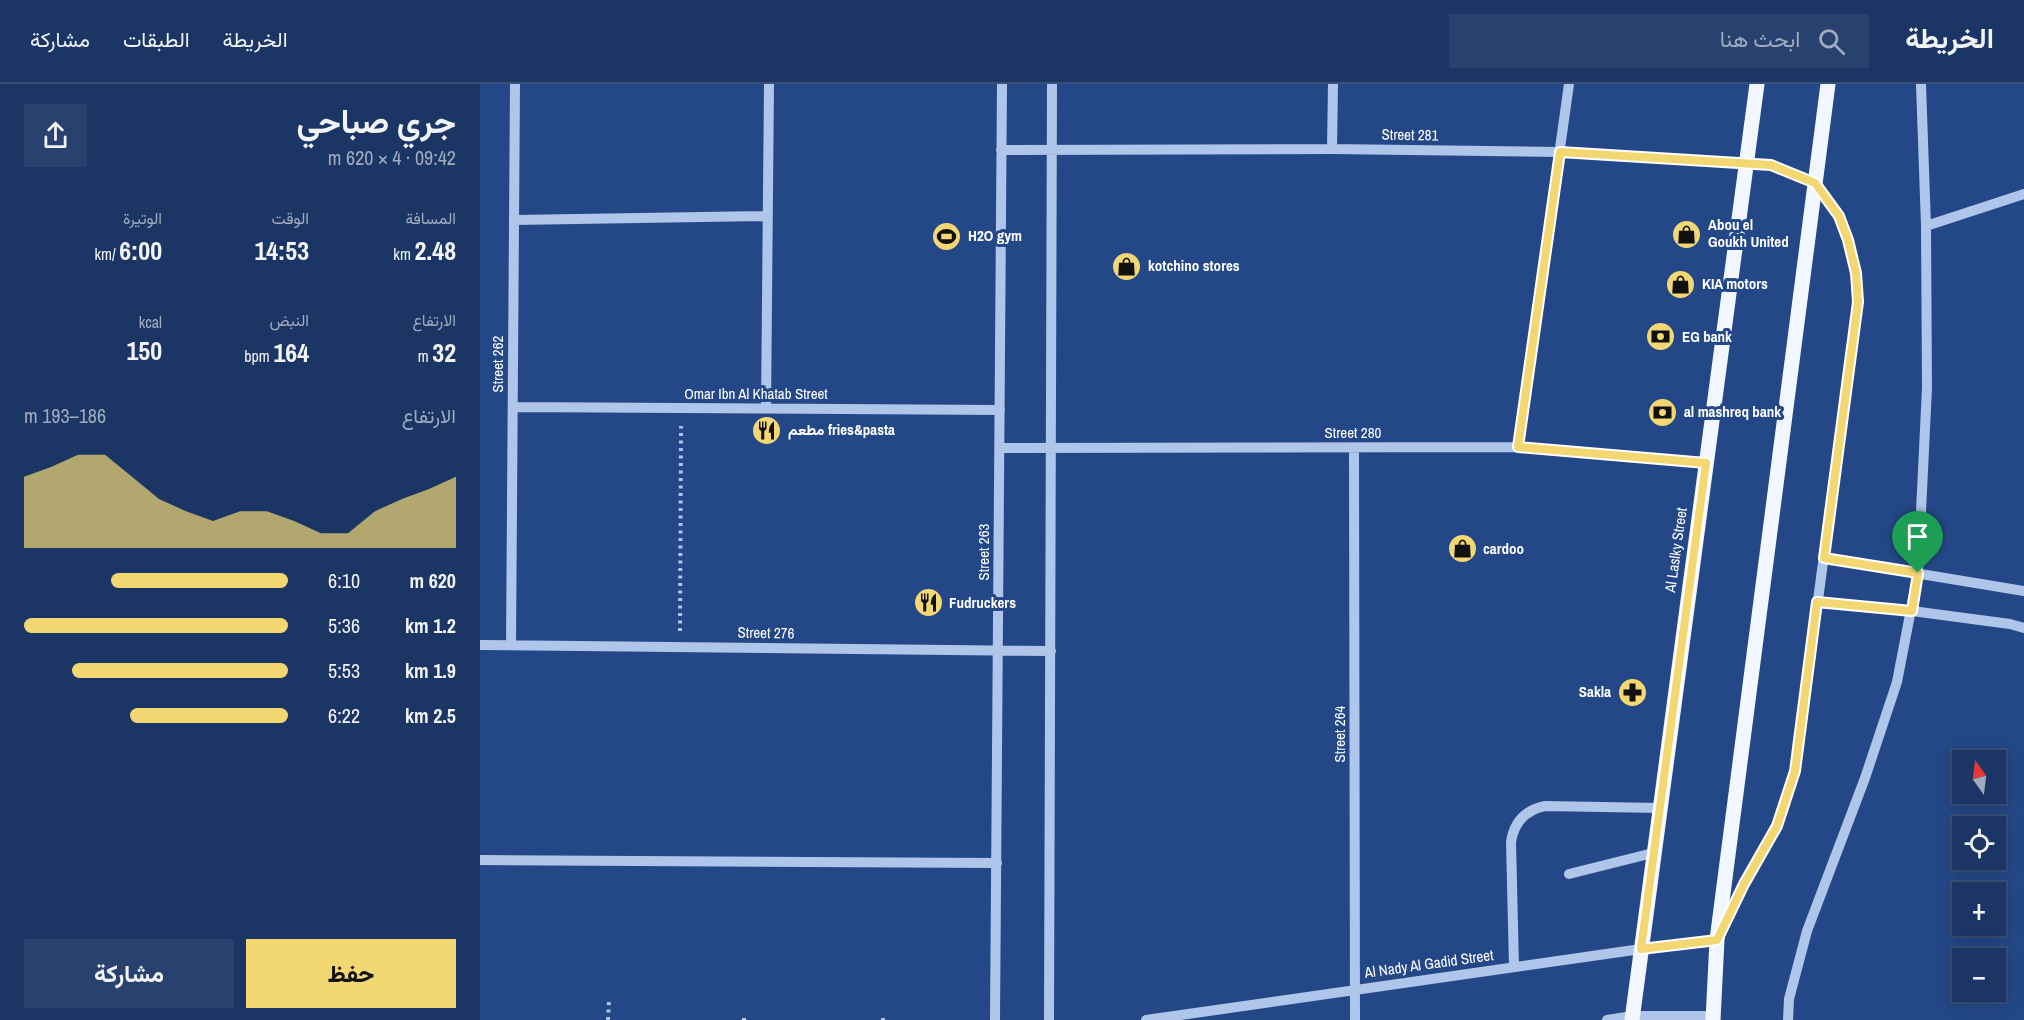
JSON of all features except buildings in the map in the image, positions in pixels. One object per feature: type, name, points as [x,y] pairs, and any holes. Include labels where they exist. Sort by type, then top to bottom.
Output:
[{"type":"main road","name":"Al Laslky Street","points":[[1632,1018],[1757,84]]},
{"type":"main road","points":[[1713,1018],[1717,940],[1828,84]]},
{"type":"street","name":"Street 262","points":[[512,645],[515,84]]},
{"type":"street","points":[[766,409],[769,84]]},
{"type":"street","name":"Street 263","points":[[996,1020],[1002,84]]},
{"type":"street","points":[[1049,1020],[1052,84]]},
{"type":"street","points":[[1332,149],[1333,84]]},
{"type":"street","points":[[1518,447],[1569,84]]},
{"type":"street","points":[[1788,1020],[1790,999],[1807,931],[1865,778],[1897,682],[1918,573],[1927,388],[1926,226],[1921,84]]},
{"type":"street","name":"Street 281","points":[[1001,150],[1332,149],[1560,152],[1771,165],[1815,183]]},
{"type":"street","points":[[1717,940],[1744,884],[1777,826],[1795,771],[1858,302],[1856,273],[1848,240],[1839,216],[1815,183]]},
{"type":"street","points":[[1926,226],[2024,194]]},
{"type":"street","points":[[514,220],[768,216]]},
{"type":"street","name":"Omar Ibn Al Khatab Street","points":[[513,407],[1000,410]]},
{"type":"street","name":"Street 280","points":[[999,448],[1518,447],[1706,463]]},
{"type":"street","name":"Street 264","points":[[1354,448],[1355,1020]]},
{"type":"street","points":[[1824,558],[2024,591]]},
{"type":"street","points":[[1817,602],[1912,611],[2010,624],[2024,628]]},
{"type":"street","name":"Street 276","points":[[480,645],[1051,651]]},
{"type":"street","points":[[1514,967],[1511,842],[1518,822],[1534,808],[1545,806],[1660,808]]},
{"type":"street","points":[[1569,874],[1653,853]]},
{"type":"street","points":[[480,860],[997,863]]},
{"type":"street","name":"Al Nady Al Gadid Street","points":[[1146,1020],[1717,940]]},
{"type":"street","points":[[1607,1020],[1713,1018]]},
{"type":"path","points":[[680,647],[681,408]]},
{"type":"path","points":[[608,1020],[609,1001]]},
{"type":"place","name":"Abou el Goukh United","points":[[1687,234]]},
{"type":"place","name":"H2O gym","points":[[947,236]]},
{"type":"place","name":"kotchino stores","points":[[1127,266]]},
{"type":"place","name":"KIA motors","points":[[1681,284]]},
{"type":"place","name":"EG bank","points":[[1661,337]]},
{"type":"place","name":"al mashreq bank","points":[[1663,412]]},
{"type":"place","name":"مطعم fries&pasta","points":[[767,430]]},
{"type":"place","name":"cardoo","points":[[1462,549]]},
{"type":"place","name":"Fudruckers","points":[[928,603]]},
{"type":"place","name":"Sakla","points":[[1632,692]]},
{"type":"route","points":[[1560,152],[1771,165],[1815,183],[1839,216],[1848,240],[1856,273],[1858,302],[1824,558],[1918,573],[1912,611],[1817,602],[1795,771],[1777,826],[1744,884],[1717,940],[1641,949],[1706,463],[1518,447],[1560,152]]}]
